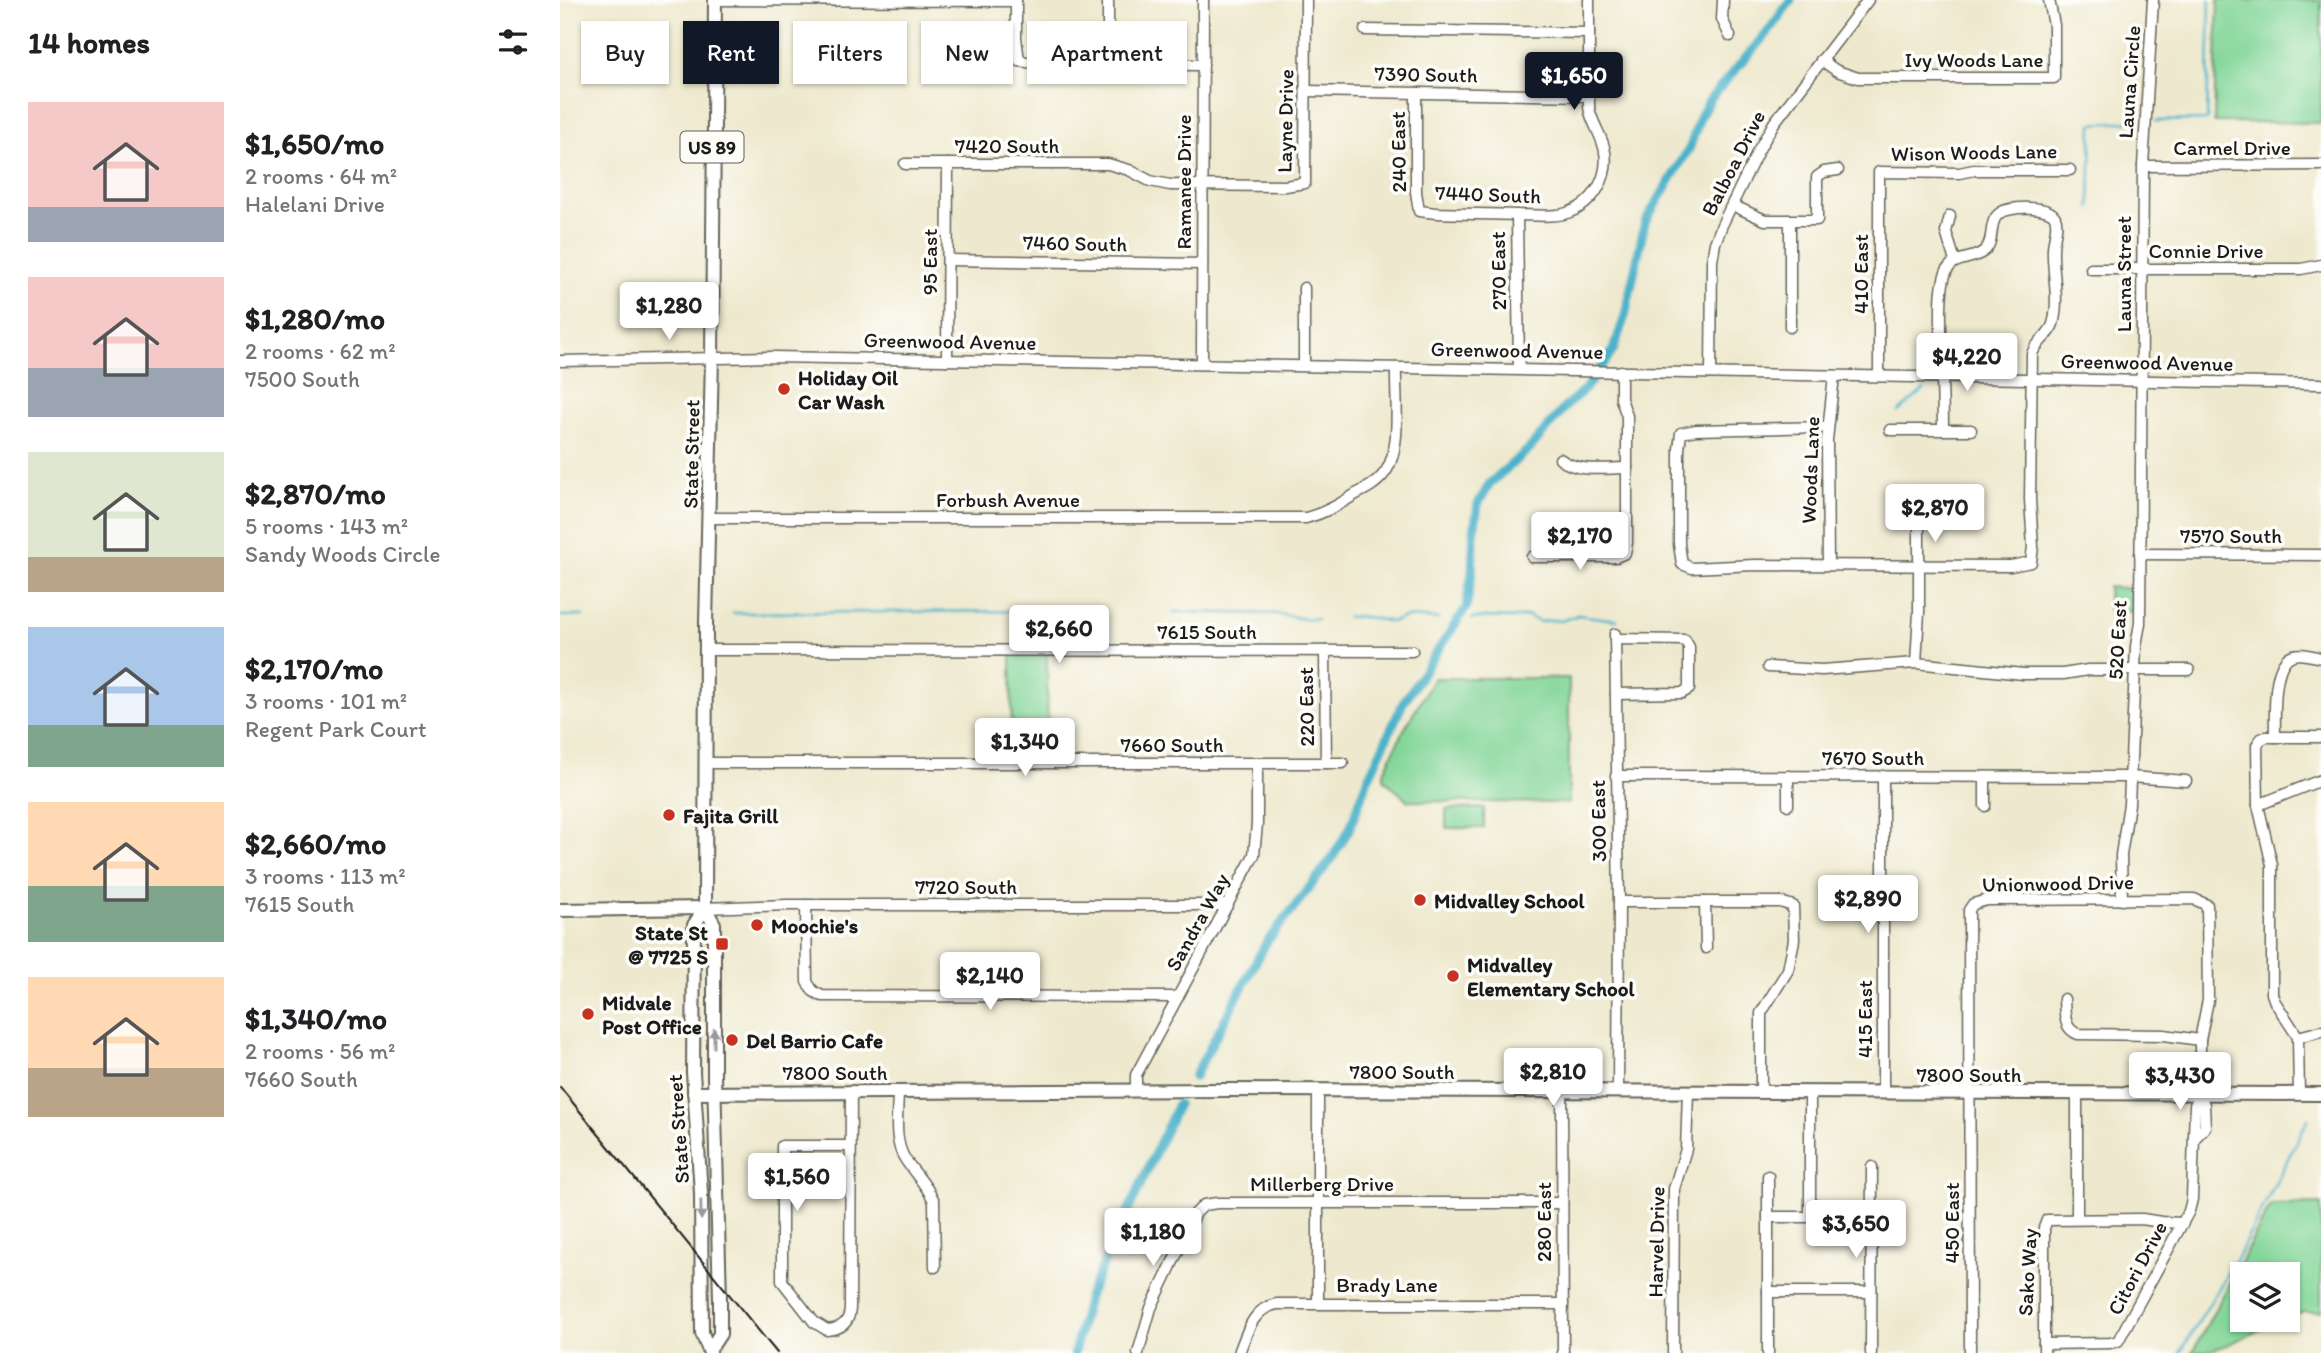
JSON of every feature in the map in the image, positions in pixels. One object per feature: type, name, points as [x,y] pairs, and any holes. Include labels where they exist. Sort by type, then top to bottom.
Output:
[{"type":"main road","name":"State Street","points":[[710,1351],[720,1334],[714,1092],[714,924],[705,908],[715,0]]},
{"type":"main road","name":"State Street","points":[[705,908],[694,926],[694,1093],[701,1193],[702,1333],[710,1351]]},
{"type":"main road","points":[[560,910],[705,908]]},
{"type":"main road","name":"7800 South","points":[[694,1093],[1318,1090],[2321,1094]]},
{"type":"street","points":[[715,0],[1016,0],[1019,61],[1027,62]]},
{"type":"street","points":[[1108,0],[1108,21]]},
{"type":"street","name":"Ramanee Drive","points":[[1202,364],[1203,0]]},
{"type":"street","name":"Layne Drive","points":[[1203,186],[1285,186],[1305,183],[1306,0]]},
{"type":"street","points":[[1589,0],[1589,96]]},
{"type":"street","points":[[1723,0],[1723,19],[1730,36]]},
{"type":"street","name":"Balboa Drive","points":[[1711,373],[1712,261],[1715,243],[1773,123],[1868,0]]},
{"type":"street","name":"Ivy Woods Lane","points":[[1821,60],[1837,72],[1858,78],[2054,78],[2054,25],[2049,0]]},
{"type":"street","name":"Launa Circle","points":[[2143,166],[2153,0]]},
{"type":"street","points":[[1365,30],[1588,33]]},
{"type":"street","points":[[1187,65],[1203,65]]},
{"type":"street","name":"7390 South","points":[[1306,91],[1589,96]]},
{"type":"street","name":"240 East","points":[[1416,93],[1416,192],[1419,211]]},
{"type":"street","name":"7440 South","points":[[1419,211],[1555,215],[1569,213],[1581,206],[1598,189],[1603,178],[1605,151],[1590,118],[1589,96]]},
{"type":"street","name":"7420 South","points":[[905,164],[1108,164],[1160,184],[1203,186]]},
{"type":"street","name":"95 East","points":[[947,360],[948,164]]},
{"type":"street","name":"Carmel Drive","points":[[2143,166],[2321,166]]},
{"type":"street","name":"Launa Street","points":[[2142,381],[2143,166]]},
{"type":"street","points":[[1732,205],[1759,219],[1817,220],[1817,177],[1824,172],[1838,170]]},
{"type":"street","name":"Wison Woods Lane","points":[[1879,172],[2070,170]]},
{"type":"street","name":"410 East","points":[[1879,172],[1879,376]]},
{"type":"street","points":[[1828,427],[1696,430],[1681,433],[1679,544],[1682,564],[1692,568],[1754,565],[2011,566],[2031,562],[2034,350],[2050,331],[2054,314],[2053,250],[2057,223],[2053,214],[2042,209],[2003,211],[1994,220],[1991,241],[1986,250],[1955,261],[1947,271],[1941,308],[1943,430]]},
{"type":"street","name":"270 East","points":[[1517,215],[1519,369]]},
{"type":"street","points":[[1950,215],[1946,232],[1955,261]]},
{"type":"street","points":[[1790,220],[1790,327]]},
{"type":"street","name":"7460 South","points":[[948,260],[1202,264]]},
{"type":"street","name":"Connie Drive","points":[[2091,269],[2301,269],[2321,265]]},
{"type":"street","points":[[1304,288],[1304,366]]},
{"type":"street","name":"Greenwood Avenue","points":[[560,361],[712,357],[947,360],[2321,384]]},
{"type":"street","name":"Forbush Avenue","points":[[709,518],[1307,517],[1330,510],[1375,483],[1388,470],[1395,445],[1396,368]]},
{"type":"street","points":[[1532,557],[1623,555],[1627,543],[1627,416],[1621,399],[1617,371]]},
{"type":"street","name":"Woods Lane","points":[[1828,565],[1828,427],[1833,401],[1833,376]]},
{"type":"street","name":"520 East","points":[[2122,901],[2121,855],[2128,818],[2134,670],[2140,623],[2142,381]]},
{"type":"street","points":[[1890,430],[1971,430]]},
{"type":"street","points":[[1560,458],[1578,468],[1627,468]]},
{"type":"street","points":[[1916,663],[1919,521]]},
{"type":"street","name":"7570 South","points":[[2140,554],[2321,555]]},
{"type":"street","name":"300 East","points":[[1616,694],[1686,692],[1689,684],[1689,647],[1685,640],[1615,637],[1619,902],[1618,1092]]},
{"type":"street","name":"7615 South","points":[[707,650],[1412,651]]},
{"type":"street","name":"220 East","points":[[1325,651],[1326,763]]},
{"type":"street","points":[[2275,737],[2275,694],[2286,661],[2293,656],[2308,654],[2321,658]]},
{"type":"street","points":[[1768,667],[1822,670],[1916,663],[2023,674],[2063,674],[2088,670],[2189,670]]},
{"type":"street","points":[[2299,1094],[2298,1037],[2272,994],[2272,865],[2258,806],[2257,745],[2261,739],[2275,737],[2321,737]]},
{"type":"street","name":"7660 South","points":[[707,763],[1343,763]]},
{"type":"street","name":"Sandra Way","points":[[1136,1091],[1136,1076],[1248,868],[1256,842],[1257,763]]},
{"type":"street","name":"7670 South","points":[[1616,776],[2130,777],[2186,781]]},
{"type":"street","points":[[1787,776],[1788,805]]},
{"type":"street","name":"415 East","points":[[1883,776],[1883,1093]]},
{"type":"street","points":[[1985,777],[1985,806]]},
{"type":"street","points":[[2258,806],[2321,780]]},
{"type":"street","name":"Unionwood Drive","points":[[1971,1093],[1969,910],[1973,904],[1987,900],[2194,899],[2207,905]]},
{"type":"street","points":[[1619,902],[1780,902],[1793,906],[1794,940],[1790,962],[1781,984],[1761,1013],[1761,1092]]},
{"type":"street","points":[[1705,902],[1706,948]]},
{"type":"street","points":[[806,905],[809,987],[828,996],[1178,997]]},
{"type":"street","name":"7720 South","points":[[705,908],[806,905],[1228,905]]},
{"type":"street","name":"Citori Drive","points":[[2043,1348],[2118,1341],[2183,1223],[2192,1199],[2195,1105],[2200,1094],[2200,1040],[2208,1000],[2207,905]]},
{"type":"street","points":[[2064,999],[2067,1027],[2071,1032],[2164,1035],[2200,1040]]},
{"type":"street","points":[[2298,1037],[2321,1031]]},
{"type":"street","points":[[1318,1090],[1318,1304]]},
{"type":"street","points":[[850,1146],[782,1146],[782,1281],[814,1322],[820,1327],[835,1329],[846,1322],[850,1310],[851,1091]]},
{"type":"street","points":[[898,1091],[898,1134],[901,1150],[934,1201],[936,1267]]},
{"type":"street","name":"280 East","points":[[1562,1092],[1563,1353]]},
{"type":"street","name":"Harvel Drive","points":[[1673,1353],[1674,1189],[1686,1149],[1688,1092]]},
{"type":"street","points":[[1810,1093],[1810,1217]]},
{"type":"street","name":"450 East","points":[[1970,1353],[1971,1093]]},
{"type":"street","points":[[2077,1094],[2077,1218],[2183,1223]]},
{"type":"street","points":[[1871,1353],[1872,1167]]},
{"type":"street","points":[[1768,1176],[1768,1353]]},
{"type":"street","name":"Millerberg Drive","points":[[1138,1353],[1151,1308],[1200,1208],[1217,1203],[1562,1203]]},
{"type":"street","points":[[1768,1217],[1871,1217]]},
{"type":"street","name":"Sako Way","points":[[2043,1348],[2045,1224],[2051,1219],[2077,1218]]},
{"type":"street","points":[[1768,1292],[1871,1292]]},
{"type":"street","name":"Brady Lane","points":[[1239,1353],[1256,1313],[1262,1308],[1277,1304],[1563,1304]]},
{"type":"green space","points":[[2218,0],[2321,0],[2321,123],[2214,122]]},
{"type":"green space","points":[[2108,587],[2131,588],[2132,612],[2109,612]]},
{"type":"green space","points":[[1047,654],[1048,753],[1012,753],[1011,655]]},
{"type":"green space","points":[[1434,678],[1569,678],[1569,803],[1408,801],[1384,779],[1384,772],[1401,735]]},
{"type":"green space","points":[[1484,808],[1484,828],[1446,828],[1446,809]]},
{"type":"green space","points":[[2321,1204],[2321,1312],[2300,1313],[2300,1262],[2241,1262],[2271,1205]]},
{"type":"green space","points":[[2230,1282],[2230,1332],[2255,1332],[2214,1349],[2192,1353]]},
{"type":"waterway","points":[[1194,1077],[1266,943],[1331,860],[1350,828],[1368,779],[1403,703],[1466,608],[1478,504],[1490,483],[1529,449],[1568,404],[1585,389],[1613,351],[1625,316],[1645,222],[1690,147],[1700,117],[1711,98],[1767,33],[1791,0]]},
{"type":"waterway","points":[[2156,121],[2207,120],[2210,0]]},
{"type":"waterway","points":[[2090,208],[2092,124],[2135,121]]},
{"type":"waterway","points":[[1898,412],[1924,390]]},
{"type":"waterway","points":[[733,613],[1033,611]]},
{"type":"waterway","points":[[1173,612],[1278,614],[1317,619]]},
{"type":"waterway","points":[[1472,619],[1528,616],[1540,622],[1561,621],[1578,615],[1617,620]]},
{"type":"waterway","points":[[560,616],[583,616]]},
{"type":"waterway","points":[[1347,617],[1367,617],[1392,622],[1407,617],[1438,619]]},
{"type":"waterway","points":[[1074,1353],[1088,1297],[1178,1104]]},
{"type":"waterway","points":[[2180,1353],[2241,1251],[2308,1119]]},
{"type":"tram line","points":[[560,1087],[777,1353]]},
{"type":"place","name":"Holiday Oil Car Wash","points":[[784,389]]},
{"type":"place","name":"Fajita Grill","points":[[669,815]]},
{"type":"place","name":"Midvalley School","points":[[1420,900]]},
{"type":"place","name":"Moochie's","points":[[757,925]]},
{"type":"place","name":"State St @ 7725 S","points":[[722,944]]},
{"type":"place","name":"Midvalley Elementary School","points":[[1453,976]]},
{"type":"place","name":"Midvale Post Office","points":[[588,1014]]},
{"type":"place","name":"Del Barrio Cafe","points":[[732,1040]]}]
